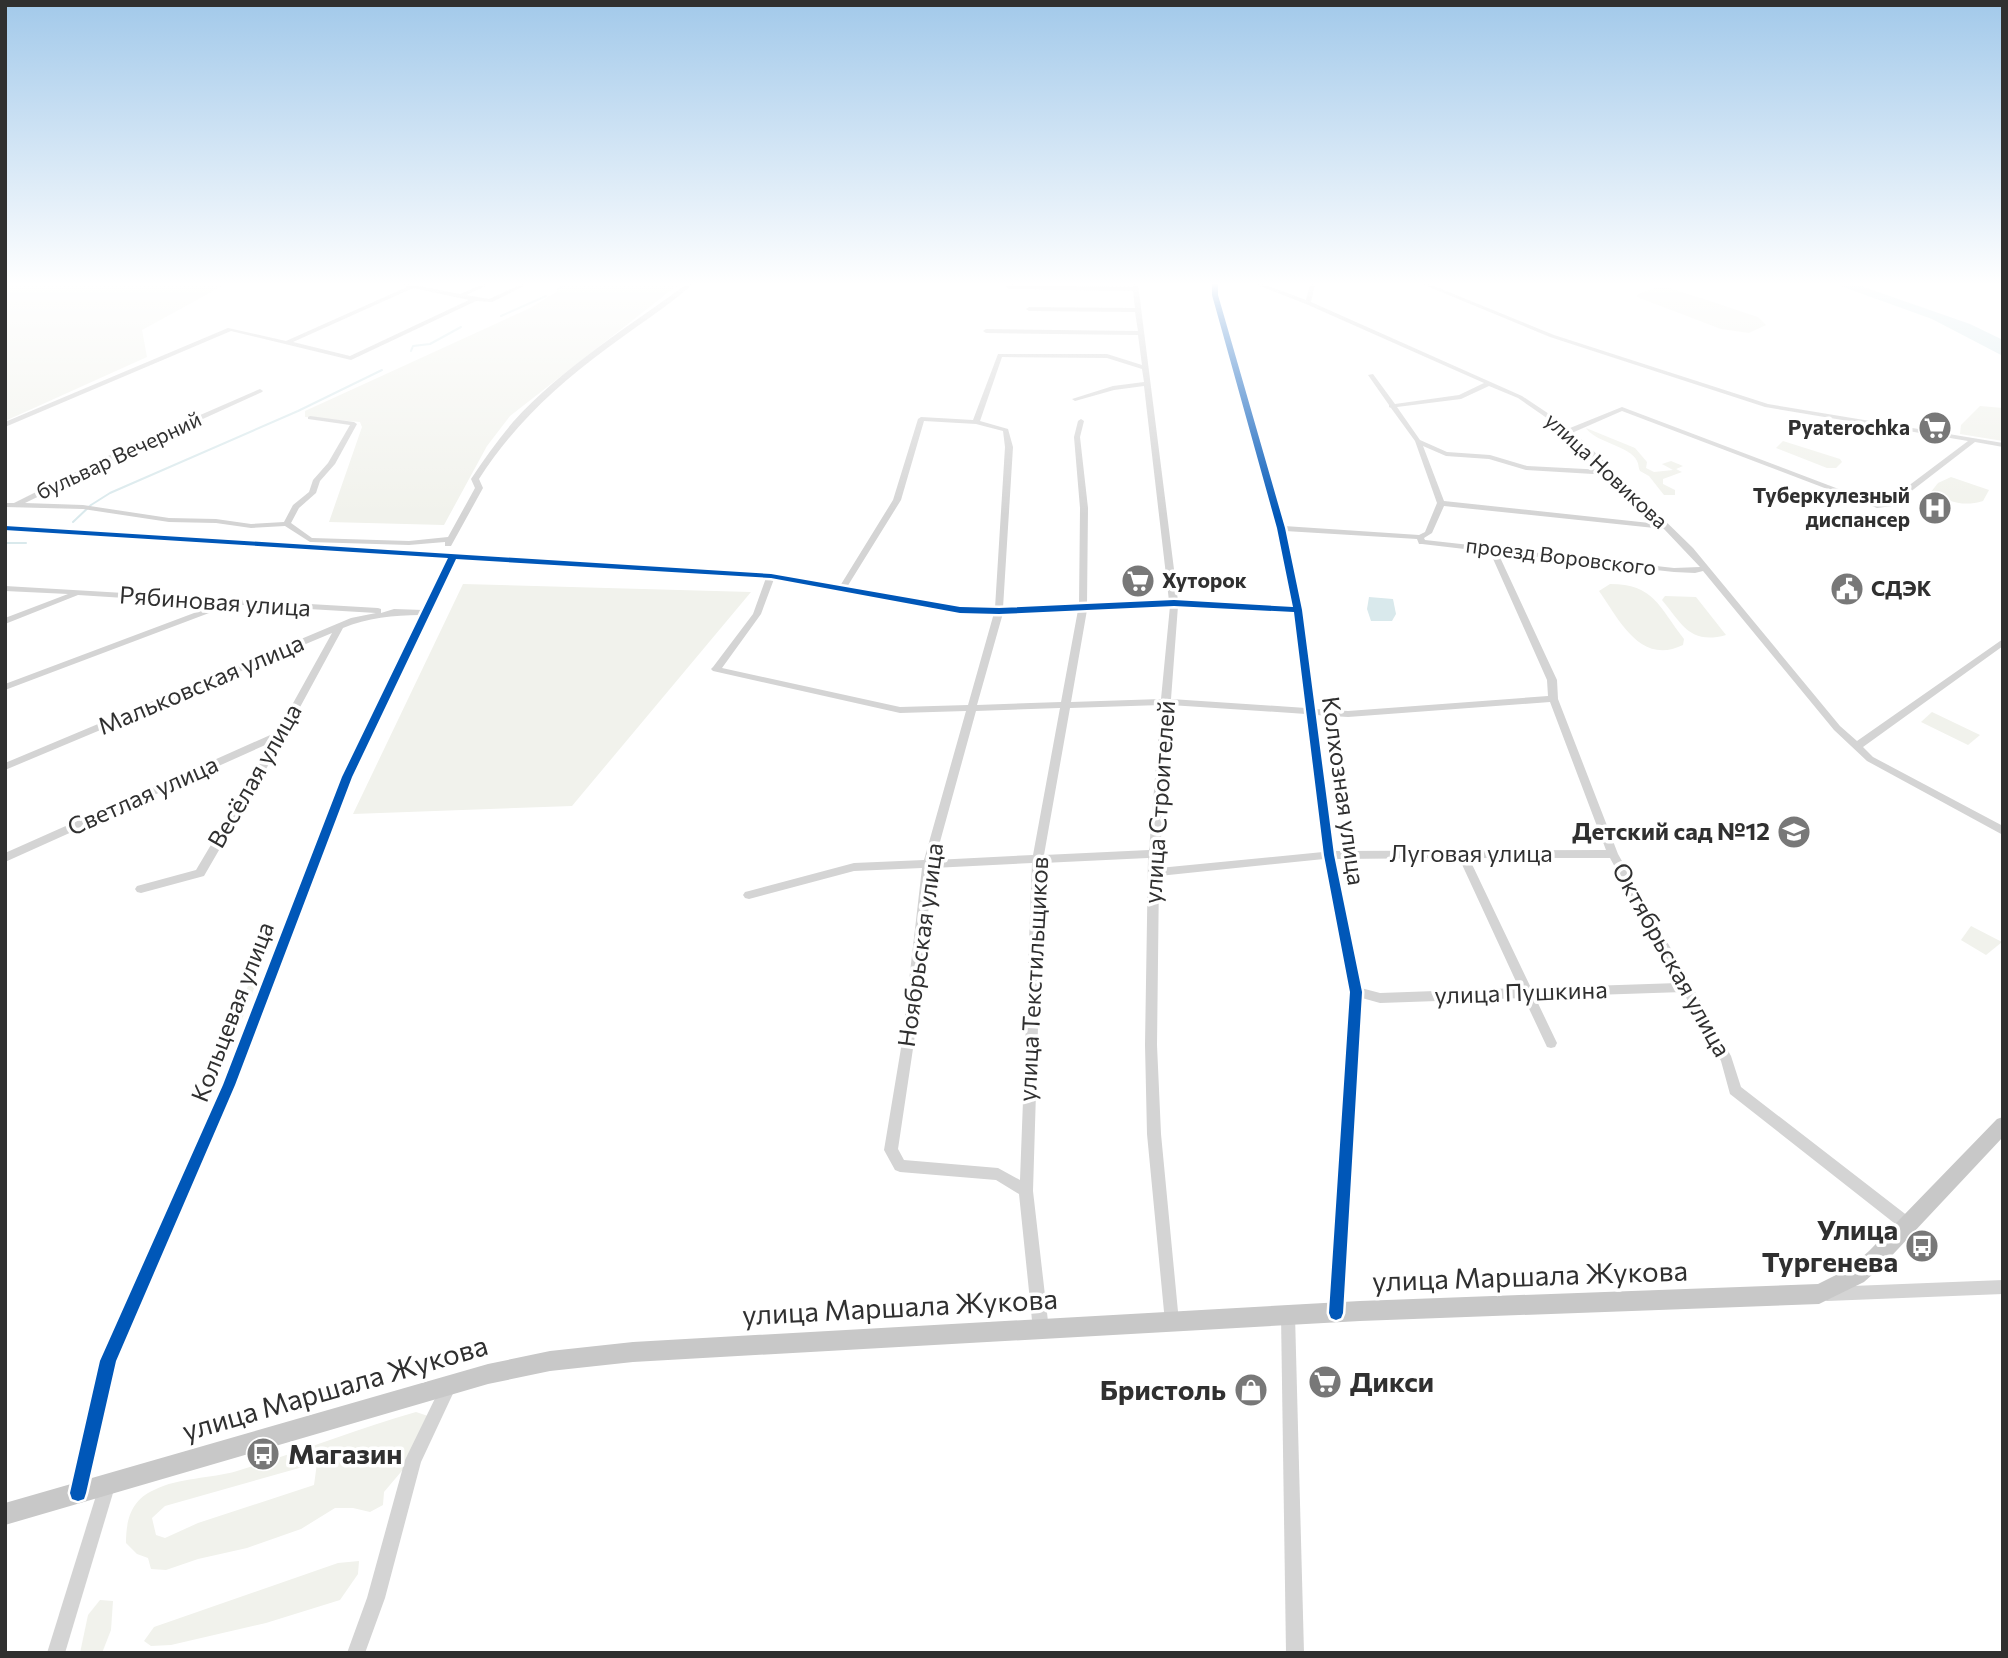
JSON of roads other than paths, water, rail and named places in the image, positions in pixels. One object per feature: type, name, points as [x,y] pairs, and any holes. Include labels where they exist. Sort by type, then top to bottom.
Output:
[{"type":"main road","name":"улица Маршала Жукова","points":[[5,1514],[449,1385],[550,1361],[633,1352],[1288,1315],[1819,1294],[1857,1275],[2003,1125]]},
{"type":"street","points":[[5,425],[154,361]]},
{"type":"street","name":"Кольцевая улица","points":[[78,1493],[108,1361],[229,1085],[347,777],[426,613],[451,539],[479,488],[475,479],[484,463],[521,416],[591,361]]},
{"type":"street","points":[[843,587],[897,500],[920,419],[976,422],[998,361]]},
{"type":"street","points":[[1124,361],[1144,368]]},
{"type":"street","name":"улица Строителей","points":[[1143,361],[1174,603],[1154,854],[1151,1045],[1154,1134],[1172,1322]]},
{"type":"street","name":"Колхозная улица","points":[[1234,361],[1282,528],[1298,610],[1329,855],[1356,992],[1336,1313]]},
{"type":"street","name":"улица Новикова","points":[[1440,361],[1540,409],[1569,431],[1706,568],[1836,728],[1870,759],[2003,831]]},
{"type":"street","points":[[1629,361],[1762,405],[2003,445]]},
{"type":"street","points":[[1371,375],[1418,441],[1441,503],[1428,533],[1420,537]]},
{"type":"street","points":[[1391,405],[1461,397],[1489,383]]},
{"type":"street","points":[[1075,400],[1113,388],[1147,384]]},
{"type":"street","name":"бульвар Вечерний","points":[[16,505],[260,391]]},
{"type":"street","points":[[1569,431],[1614,411],[1630,411],[1877,506],[1889,504],[1974,440]]},
{"type":"street","points":[[287,524],[296,507],[312,493],[317,480],[331,464],[354,424],[310,418]]},
{"type":"street","name":"улица Текстильщиков","points":[[1041,1330],[1026,1191],[1038,859],[1083,606],[1084,508],[1077,437],[1081,421]]},
{"type":"street","name":"Ноябрьская улица","points":[[976,422],[1006,430],[1009,447],[999,611],[928,864],[908,1042],[891,1150],[900,1166],[998,1174],[1026,1191]]},
{"type":"street","points":[[1418,441],[1446,454],[1490,457],[1526,468],[1612,473]]},
{"type":"street","points":[[1441,503],[1665,527]]},
{"type":"street","points":[[5,505],[83,507],[169,520],[216,521],[251,526],[287,524],[310,540],[409,543],[451,539]]},
{"type":"street","points":[[5,528],[771,576],[960,610],[999,611],[1174,603],[1298,610]]},
{"type":"street","name":"проезд Воровского","points":[[1282,528],[1420,537],[1422,542],[1674,570],[1695,571],[1706,568]]},
{"type":"street","name":"Октябрьская улица","points":[[1493,550],[1552,680],[1553,699],[1613,854],[1727,1060],[1735,1090],[1908,1225]]},
{"type":"street","points":[[771,576],[757,614],[716,669],[900,710],[1166,702],[1310,713],[1348,713],[1553,699]]},
{"type":"street","name":"Рябиновая улица","points":[[5,588],[426,613]]},
{"type":"street","points":[[5,621],[80,593]]},
{"type":"street","points":[[5,687],[228,603]]},
{"type":"street","name":"Мальковская улица","points":[[5,768],[354,620],[399,612]]},
{"type":"street","name":"Весёлая улица","points":[[141,889],[200,873],[340,627]]},
{"type":"street","points":[[1856,747],[2003,642]]},
{"type":"street","name":"Светлая улица","points":[[5,858],[280,734]]},
{"type":"street","points":[[749,895],[854,867],[1154,854]]},
{"type":"street","points":[[1462,854],[1551,1043]]},
{"type":"street","name":"Луговая улица","points":[[1154,873],[1329,855],[1613,854]]},
{"type":"street","name":"улица Пушкина","points":[[1356,992],[1380,998],[1687,987]]},
{"type":"street","name":"улица Маршала Жукова","points":[[1819,1294],[1893,1294],[2003,1287]]},
{"type":"street","points":[[1288,1315],[1295,1653]]},
{"type":"street","points":[[356,1653],[376,1598],[413,1460],[449,1385]]},
{"type":"street","points":[[56,1653],[108,1483]]},
{"type":"waterway","points":[[73,522],[91,505],[110,493],[298,411],[382,370]]},
{"type":"waterway","points":[[5,543],[26,543]]},
{"type":"place","name":"Pyaterochka","points":[[1935,428]]},
{"type":"place","name":"Туберкулезный диспансер","points":[[1935,508]]},
{"type":"place","name":"Хуторок","points":[[1138,581]]},
{"type":"place","name":"СДЭК","points":[[1847,589]]},
{"type":"place","name":"Детский сад №12","points":[[1794,832]]},
{"type":"place","name":"Улица Тургенева","points":[[1922,1246]]},
{"type":"place","name":"Дикси","points":[[1325,1382]]},
{"type":"place","name":"Бристоль","points":[[1251,1390]]},
{"type":"place","name":"Магазин","points":[[263,1454]]}]
